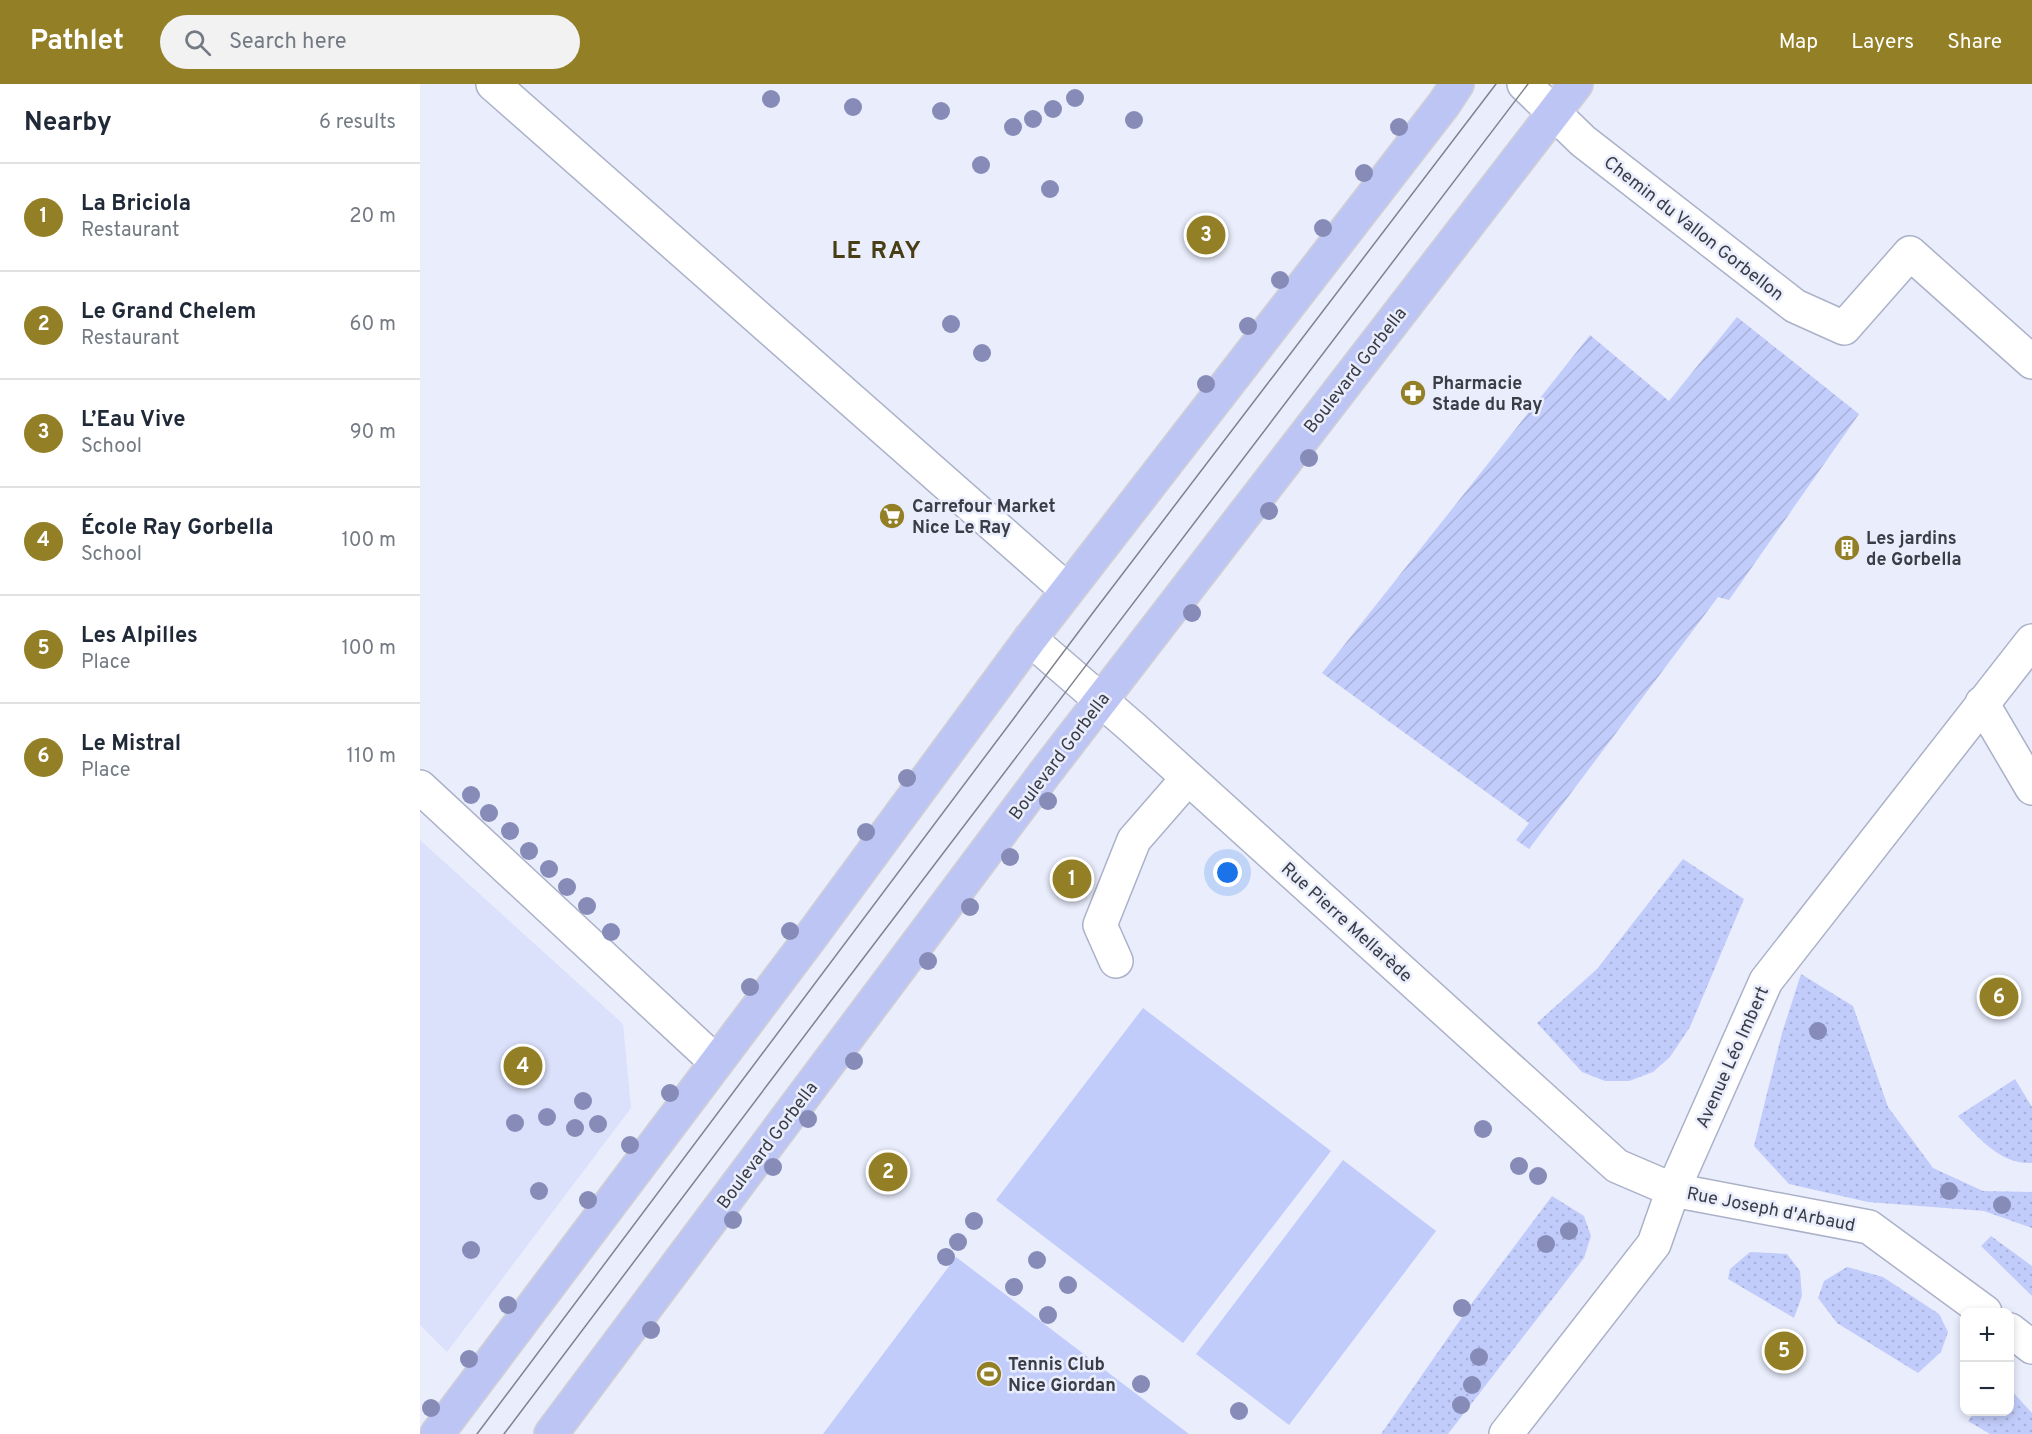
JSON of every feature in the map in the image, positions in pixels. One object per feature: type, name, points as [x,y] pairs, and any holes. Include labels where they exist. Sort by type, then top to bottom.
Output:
[{"type":"main road","points":[[437,1434],[935,770],[1067,590],[1444,104],[1457,84]]},
{"type":"main road","name":"Boulevard Gorbella","points":[[550,1434],[1045,773],[1576,84]]},
{"type":"street","points":[[493,84],[1067,590]]},
{"type":"street","name":"Chemin du Vallon Gorbellon","points":[[1524,84],[1553,114],[1601,156],[1795,306],[1844,328],[1910,253],[2032,362]]},
{"type":"street","name":"Rue Pierre Mellarède","points":[[1030,639],[1102,700],[1617,1166],[1673,1190]]},
{"type":"street","name":"Avenue Léo Imbert","points":[[1506,1434],[1654,1244],[1673,1190],[1766,981],[2032,641]]},
{"type":"street","points":[[1982,703],[2032,788]]},
{"type":"street","points":[[1116,961],[1100,924],[1134,840],[1188,778]]},
{"type":"street","points":[[420,787],[716,1062]]},
{"type":"street","name":"Rue Joseph d'Arbaud","points":[[1673,1190],[1869,1227],[1980,1308]]},
{"type":"shaded area","points":[[1737,317],[1859,414],[1729,600],[1718,597],[1529,849],[1516,840],[1529,823],[1322,673],[1590,335],[1669,401]]},
{"type":"shaded area","points":[[420,840],[623,1024],[631,1108],[447,1352],[420,1325]]},
{"type":"shaded area","points":[[1683,859],[1744,899],[1690,1027],[1670,1057],[1653,1072],[1629,1081],[1605,1081],[1582,1072],[1537,1023],[1597,969]]},
{"type":"shaded area","points":[[1801,974],[1853,1006],[1888,1107],[1933,1168],[1983,1191],[2032,1192],[2032,1228],[1984,1211],[1868,1202],[1789,1184],[1754,1146],[1782,1033]]},
{"type":"shaded area","points":[[1143,1008],[1331,1151],[1183,1343],[996,1200]]},
{"type":"shaded area","points":[[2015,1079],[2032,1107],[2032,1163],[2009,1159],[1990,1148],[1958,1116]]},
{"type":"shaded area","points":[[1343,1160],[1436,1231],[1289,1425],[1196,1354]]},
{"type":"shaded area","points":[[1552,1196],[1584,1216],[1591,1236],[1584,1258],[1448,1434],[1381,1434],[1472,1303]]},
{"type":"shaded area","points":[[1991,1236],[2032,1266],[2032,1296],[1981,1246]]},
{"type":"shaded area","points":[[1750,1252],[1787,1254],[1800,1271],[1802,1296],[1794,1318],[1728,1279],[1730,1269]]},
{"type":"shaded area","name":"Tennis Club Nice Giordan","points":[[956,1257],[1189,1434],[823,1434]]},
{"type":"shaded area","points":[[1847,1267],[1883,1277],[1939,1314],[1948,1332],[1941,1352],[1918,1373],[1837,1323],[1818,1298],[1824,1281]]},
{"type":"shaded area","points":[[2014,1393],[2032,1413],[2032,1434],[1990,1434],[1968,1421],[1972,1416],[2014,1416]]},
{"type":"tram line","points":[[477,1434],[1095,610],[1496,84]]},
{"type":"tram line","points":[[504,1434],[1528,84]]},
{"type":"place","name":"L’Eau Vive","points":[[1206,235]]},
{"type":"place","name":"Pharmacie Stade du Ray","points":[[1413,393]]},
{"type":"place","name":"Carrefour Market Nice Le Ray","points":[[892,516]]},
{"type":"place","name":"Les jardins de Gorbella","points":[[1847,548]]},
{"type":"place","name":"La Briciola","points":[[1072,879]]},
{"type":"place","name":"Le Mistral","points":[[1999,997]]},
{"type":"place","name":"École Ray Gorbella","points":[[523,1066]]},
{"type":"place","name":"Le Grand Chelem","points":[[888,1172]]},
{"type":"place","name":"Les Alpilles","points":[[1784,1351]]},
{"type":"place","name":"Tennis Club Nice Giordan","points":[[989,1374]]},
{"type":"district","name":"LE RAY","points":[[877,250]]}]
